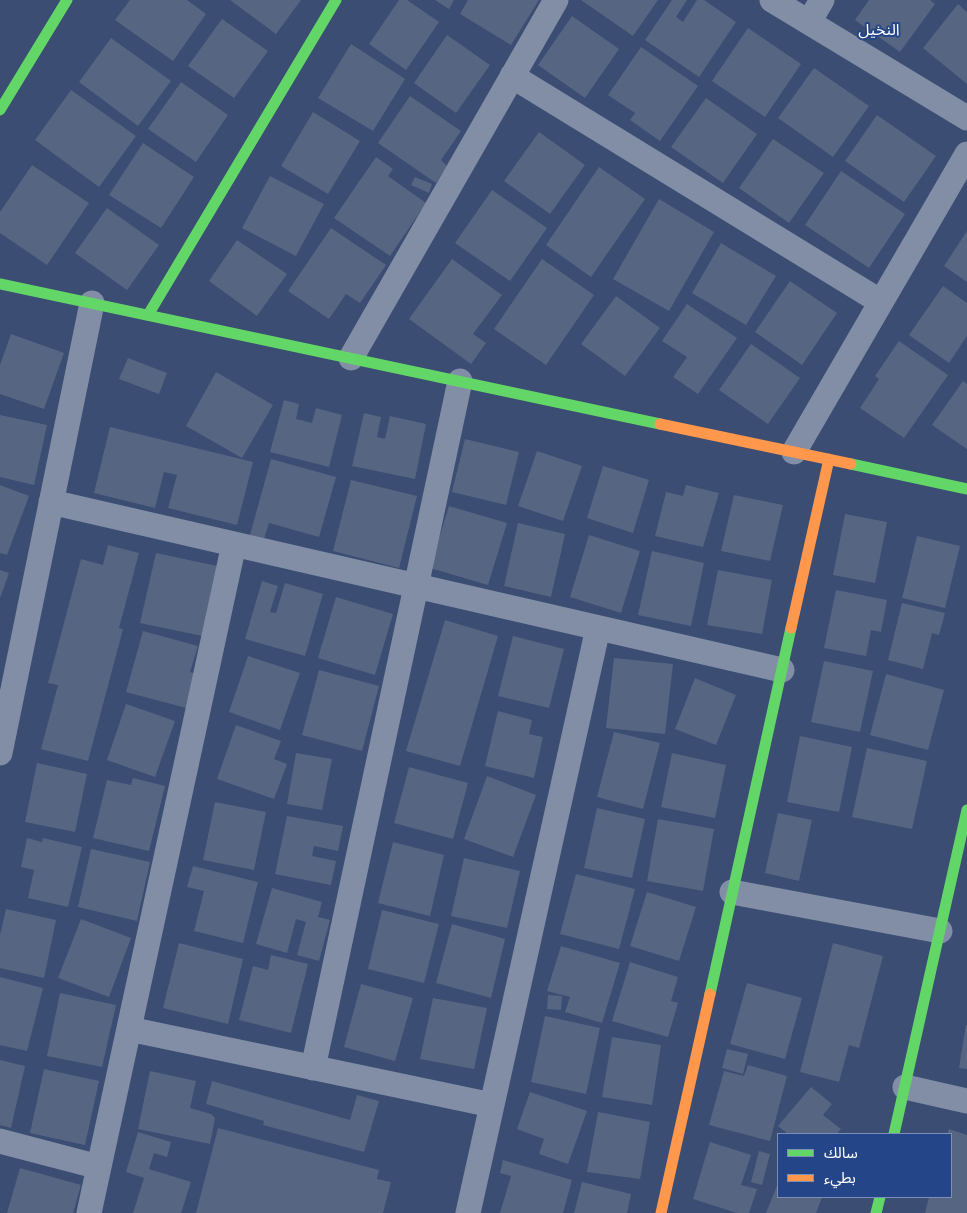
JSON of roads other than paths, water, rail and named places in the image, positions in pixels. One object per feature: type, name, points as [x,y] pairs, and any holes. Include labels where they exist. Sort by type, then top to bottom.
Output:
[{"type":"street","points":[[0,110],[67,0]]},
{"type":"street","points":[[148,315],[336,0]]},
{"type":"street","points":[[351,358],[556,0]]},
{"type":"street","points":[[772,0],[967,118]]},
{"type":"street","points":[[809,22],[822,0]]},
{"type":"street","points":[[512,76],[881,302]]},
{"type":"street","points":[[794,452],[967,154]]},
{"type":"street","points":[[0,284],[967,489]]},
{"type":"street","points":[[1,742],[92,303]]},
{"type":"street","points":[[313,1068],[460,381]]},
{"type":"street","points":[[661,1213],[829,460]]},
{"type":"street","points":[[51,502],[782,670]]},
{"type":"street","points":[[89,1213],[234,544]]},
{"type":"street","points":[[468,1213],[598,628]]},
{"type":"street","points":[[894,1133],[967,810]]},
{"type":"street","points":[[732,892],[940,931]]},
{"type":"street","points":[[129,1029],[492,1105]]},
{"type":"street","points":[[905,1087],[967,1101]]},
{"type":"street","points":[[0,1141],[99,1166]]},
{"type":"street","points":[[876,1213],[880,1198]]},
{"type":"district","name":"النخيل","points":[[879,31]]}]
